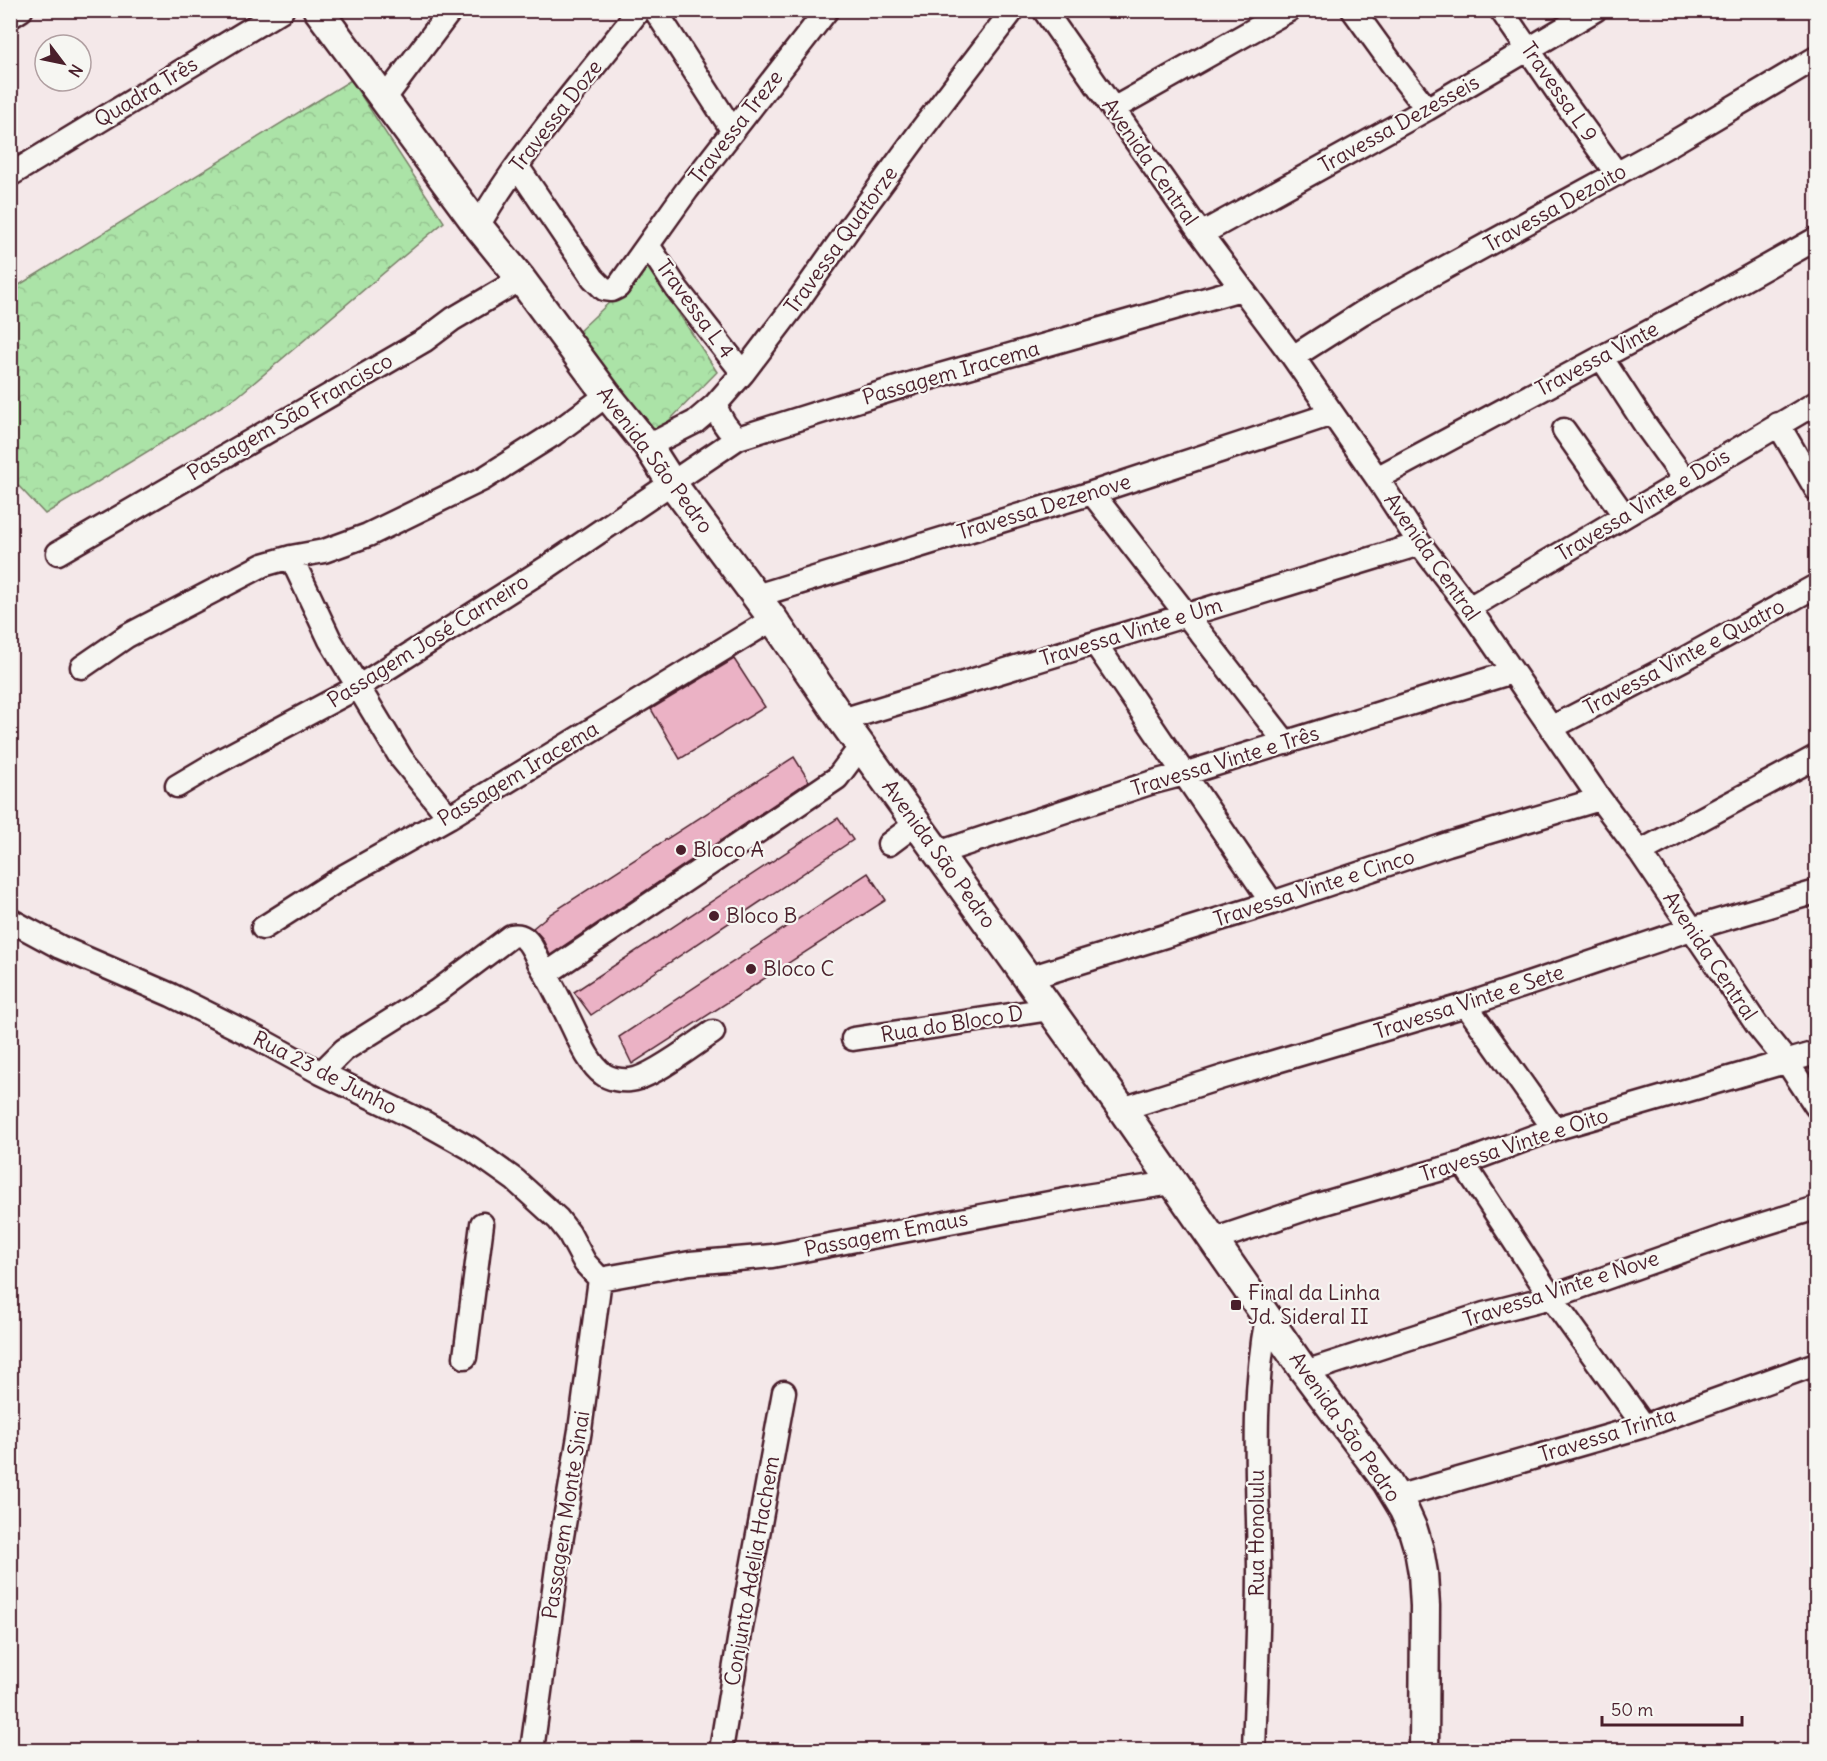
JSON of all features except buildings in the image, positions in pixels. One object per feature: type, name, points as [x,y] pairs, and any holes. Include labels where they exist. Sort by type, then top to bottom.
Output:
[{"type":"main road","name":"Avenida São Pedro","points":[[318,10],[478,226],[648,446],[671,482],[773,619],[842,720],[1029,978],[1305,1372],[1396,1497],[1413,1530],[1423,1573],[1425,1606],[1424,1750]]},
{"type":"street","points":[[10,17],[21,10]]},
{"type":"street","name":"Quadra Três","points":[[10,175],[282,10]]},
{"type":"street","points":[[385,98],[451,10]]},
{"type":"street","name":"Travessa Doze","points":[[478,226],[496,195],[549,123],[639,10]]},
{"type":"street","points":[[656,10],[733,131]]},
{"type":"street","name":"Travessa Treze","points":[[517,166],[593,278],[604,289],[612,290],[618,287],[687,190],[827,10]]},
{"type":"street","name":"Travessa Quatorze","points":[[648,446],[695,422],[715,405],[743,374],[1013,10]]},
{"type":"street","name":"Avenida Central","points":[[1044,10],[1201,234],[1293,357],[1420,544],[1469,608],[1600,799],[1640,852],[1757,1025],[1787,1062],[1816,1106]]},
{"type":"street","points":[[1113,109],[1289,10]]},
{"type":"street","points":[[1353,10],[1427,109]]},
{"type":"street","name":"Travessa L 9","points":[[1501,10],[1617,174]]},
{"type":"street","name":"Travessa Dezesseis","points":[[1201,234],[1427,109],[1595,10]]},
{"type":"street","name":"Travessa Dezoito","points":[[1293,357],[1362,313],[1671,144],[1816,58]]},
{"type":"street","name":"Travessa Vinte","points":[[1377,478],[1697,306],[1816,239]]},
{"type":"street","name":"Travessa L 4","points":[[648,244],[677,289],[743,374]]},
{"type":"street","name":"Passagem São Francisco","points":[[58,553],[425,340],[453,319],[521,279]]},
{"type":"street","name":"Passagem Iracema","points":[[671,482],[738,438],[916,382],[1241,289]]},
{"type":"street","points":[[1601,357],[1685,480]]},
{"type":"street","points":[[82,667],[127,636],[263,565],[291,557],[318,553],[346,544],[427,508],[483,479],[554,434],[607,395]]},
{"type":"street","name":"Travessa Vinte e Dois","points":[[1469,608],[1816,403]]},
{"type":"street","points":[[715,405],[723,423],[738,438]]},
{"type":"street","name":"Travessa Dezenove","points":[[756,596],[1092,493],[1332,414]]},
{"type":"street","points":[[1778,424],[1816,489]]},
{"type":"street","points":[[1564,430],[1624,515]]},
{"type":"street","name":"Passagem José Carneiro","points":[[177,786],[358,687],[549,566],[671,482]]},
{"type":"street","points":[[1092,493],[1286,743]]},
{"type":"street","name":"Travessa Vinte e Um","points":[[842,720],[1420,544]]},
{"type":"street","points":[[291,557],[330,640],[401,758],[449,817]]},
{"type":"street","name":"Travessa Vinte e Quatro","points":[[1551,728],[1816,586]]},
{"type":"street","name":"Passagem Iracema","points":[[264,928],[346,875],[449,817],[773,619]]},
{"type":"street","points":[[1095,643],[1272,903]]},
{"type":"street","name":"Travessa Vinte e Três","points":[[938,853],[1150,783],[1512,672]]},
{"type":"street","points":[[546,974],[837,778],[861,746]]},
{"type":"street","points":[[1640,852],[1816,757]]},
{"type":"street","name":"Travessa Vinte e Cinco","points":[[1029,978],[1272,903],[1448,844],[1600,799]]},
{"type":"street","points":[[889,844],[917,823]]},
{"type":"street","name":"Travessa Vinte e Sete","points":[[1122,1109],[1466,1005],[1691,929],[1816,892]]},
{"type":"street","name":"Rua 23 de Junho","points":[[10,920],[60,946],[171,995],[470,1148],[515,1180],[558,1219],[573,1239],[585,1263],[600,1279]]},
{"type":"street","points":[[321,1073],[344,1050],[438,991],[511,936],[516,935],[523,937],[546,974],[581,1044],[594,1064],[608,1077],[624,1080],[638,1078],[664,1065],[714,1032]]},
{"type":"street","points":[[1466,1005],[1554,1129]]},
{"type":"street","name":"Rua do Bloco D","points":[[853,1040],[1050,1009]]},
{"type":"street","name":"Travessa Vinte e Oito","points":[[1213,1240],[1314,1206],[1463,1163],[1554,1129],[1816,1053]]},
{"type":"street","points":[[1463,1163],[1551,1297],[1644,1426]]},
{"type":"street","name":"Passagem Emaus","points":[[600,1279],[690,1263],[771,1256],[1086,1196],[1172,1183]]},
{"type":"street","name":"Travessa Vinte e Nove","points":[[1305,1372],[1484,1314],[1551,1297],[1731,1234],[1816,1208]]},
{"type":"street","points":[[465,1357],[482,1224]]},
{"type":"street","name":"Passagem Monte Sinai","points":[[531,1750],[558,1560],[580,1430],[600,1279]]},
{"type":"street","name":"Rua Honolulu","points":[[1254,1750],[1259,1570],[1256,1444],[1258,1380],[1267,1317]]},
{"type":"street","name":"Travessa Trinta","points":[[1396,1497],[1644,1426],[1816,1364]]},
{"type":"street","name":"Conjunto Adelia Hachem","points":[[721,1750],[784,1392]]},
{"type":"green space","points":[[351,80],[444,222],[237,397],[45,514],[11,478],[11,290]]},
{"type":"green space","points":[[648,266],[717,372],[654,436],[578,332]]},
{"type":"place","name":"Bloco A","points":[[681,850]]},
{"type":"place","name":"Bloco B","points":[[714,916]]},
{"type":"place","name":"Bloco C","points":[[751,969]]},
{"type":"place","name":"Final da Linha Jd. Sideral II","points":[[1236,1305]]}]
